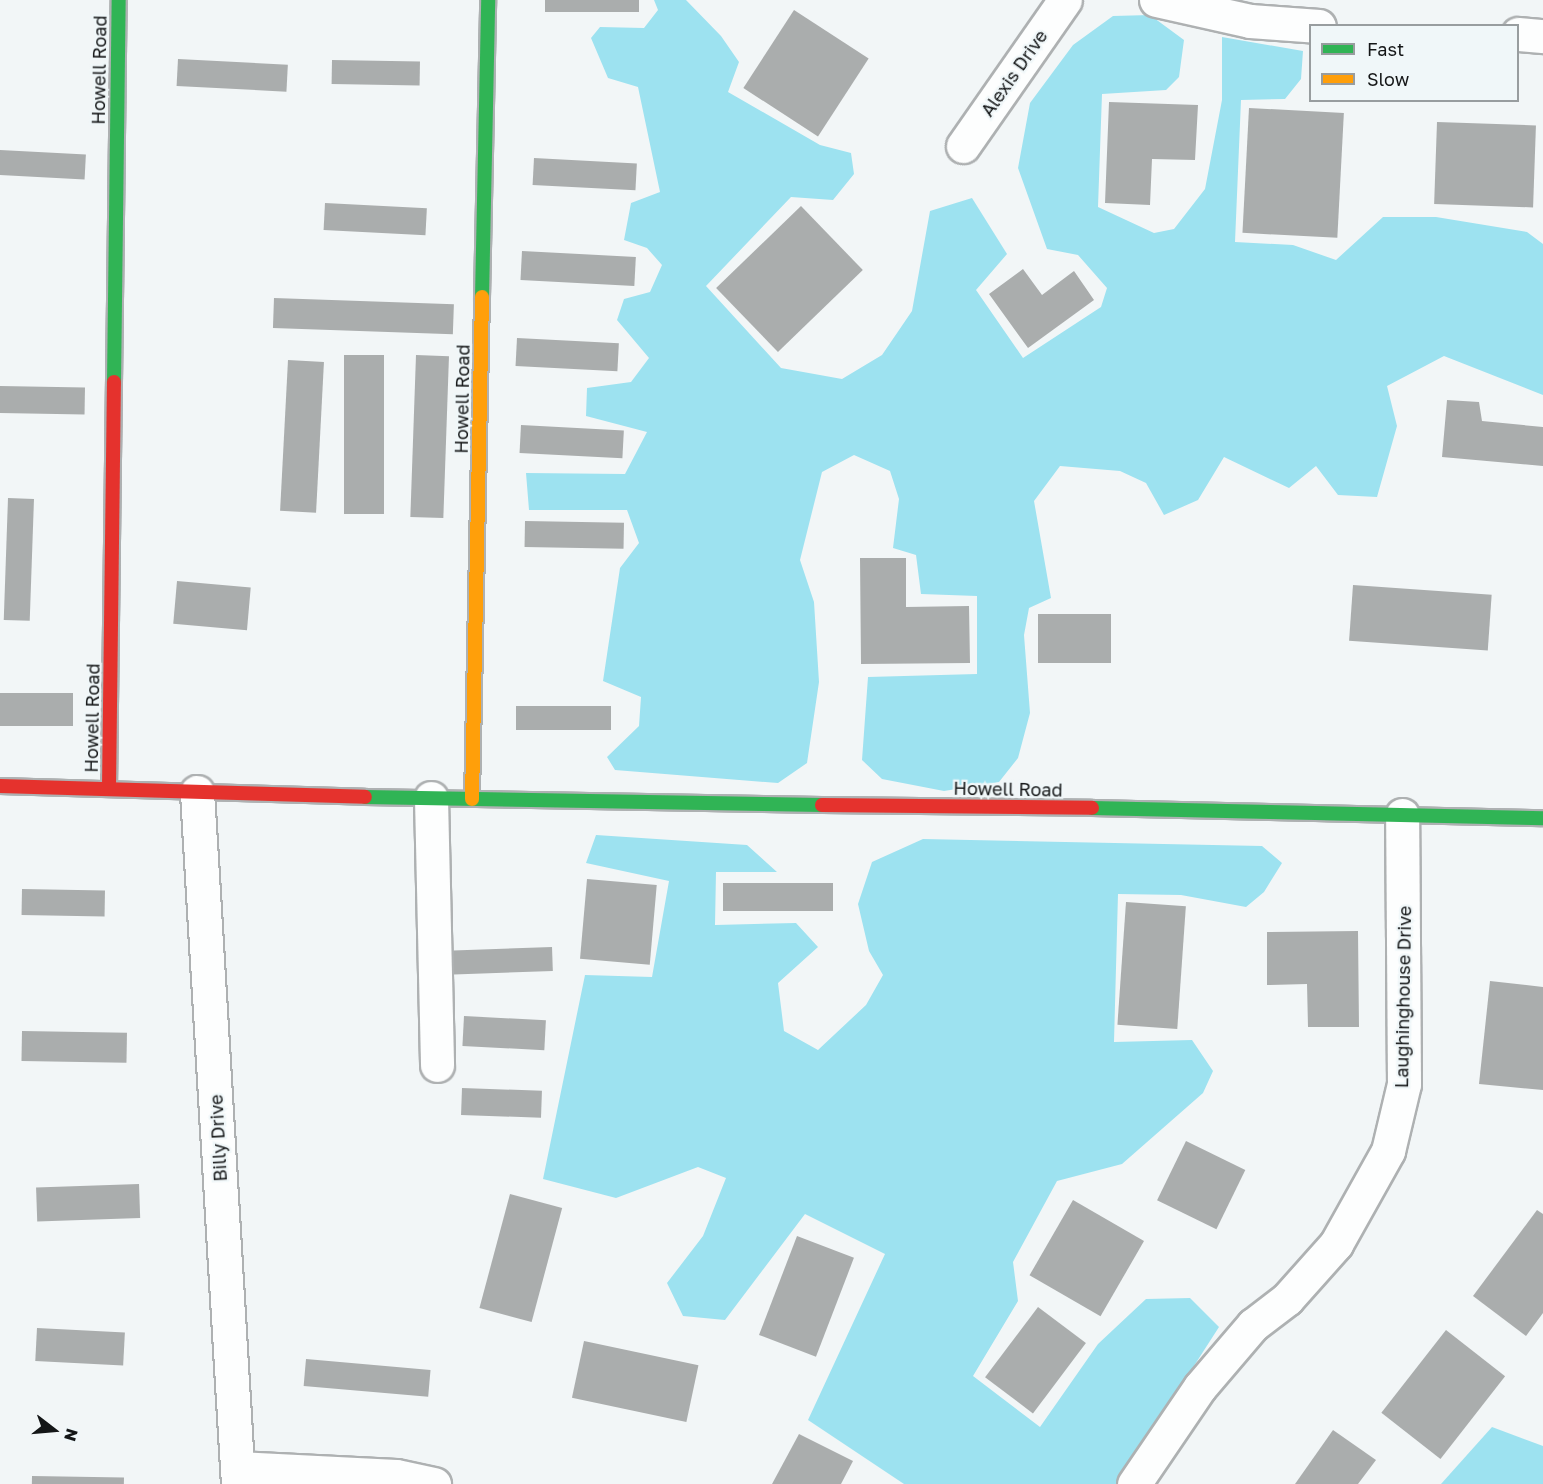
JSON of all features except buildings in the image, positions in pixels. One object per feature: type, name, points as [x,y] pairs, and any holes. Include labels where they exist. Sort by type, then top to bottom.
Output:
[{"type":"street","name":"Howell Road","points":[[109,788],[119,0]]},
{"type":"street","name":"Howell Road","points":[[472,800],[488,0]]},
{"type":"street","name":"Alexis Drive","points":[[963,146],[1065,0]]},
{"type":"street","points":[[1156,0],[1250,21],[1309,25]]},
{"type":"street","points":[[1519,34],[1543,36]]},
{"type":"street","name":"Howell Road","points":[[0,786],[472,800],[1543,818]]},
{"type":"street","name":"Billy Drive","points":[[197,792],[237,1476]]},
{"type":"street","points":[[431,798],[437,1065]]},
{"type":"street","name":"Laughinghouse Drive","points":[[1134,1484],[1200,1388],[1253,1324],[1287,1299],[1336,1244],[1388,1151],[1404,1084],[1402,815]]},
{"type":"street","points":[[237,1476],[396,1476],[434,1484]]},
{"type":"shaded area","points":[[654,0],[686,0],[721,36],[739,62],[728,92],[820,145],[851,153],[854,174],[833,200],[791,197],[706,286],[781,368],[842,379],[882,355],[912,311],[930,211],[972,198],[1007,254],[976,290],[1023,358],[1101,307],[1107,288],[1078,255],[1047,249],[1018,168],[1030,103],[1073,45],[1113,16],[1150,15],[1184,40],[1179,77],[1166,90],[1102,94],[1098,207],[1154,233],[1174,229],[1205,189],[1222,100],[1222,37],[1303,51],[1301,79],[1285,99],[1241,100],[1235,242],[1293,245],[1336,260],[1383,217],[1436,217],[1527,232],[1543,244],[1543,395],[1444,356],[1387,386],[1397,426],[1377,497],[1338,495],[1316,466],[1289,488],[1224,457],[1198,500],[1164,515],[1146,483],[1120,471],[1060,466],[1034,501],[1051,598],[1029,608],[1024,635],[1030,713],[1018,758],[999,782],[944,791],[882,779],[862,760],[868,677],[977,674],[977,596],[921,594],[916,555],[893,548],[899,499],[890,471],[854,455],[822,472],[800,560],[814,602],[819,682],[807,763],[778,783],[615,770],[607,757],[639,726],[641,697],[603,681],[620,568],[639,543],[627,510],[529,510],[526,473],[625,474],[647,432],[586,416],[587,388],[631,382],[649,358],[617,320],[624,299],[650,292],[662,265],[647,248],[624,240],[631,203],[660,192],[638,87],[608,78],[591,38],[600,27],[644,28],[658,10]]},
{"type":"shaded area","points":[[596,835],[747,845],[777,872],[716,872],[715,925],[796,923],[818,947],[778,983],[784,1031],[818,1050],[866,1005],[883,975],[869,951],[858,904],[872,862],[923,839],[1262,846],[1282,863],[1264,892],[1246,907],[1181,895],[1118,894],[1114,1042],[1192,1040],[1213,1071],[1203,1093],[1122,1164],[1057,1181],[1013,1262],[1018,1301],[973,1376],[1040,1427],[1098,1344],[1146,1299],[1190,1298],[1219,1327],[1118,1484],[904,1484],[808,1420],[885,1254],[805,1214],[725,1320],[683,1316],[667,1283],[703,1236],[726,1178],[698,1167],[616,1198],[543,1179],[585,975],[652,977],[669,881],[586,863]]},
{"type":"shaded area","points":[[1492,1427],[1543,1446],[1543,1484],[1441,1484]]},
{"type":"traffic: fast","points":[[114,382],[119,0]]},
{"type":"traffic: fast","points":[[482,297],[488,0]]},
{"type":"traffic: fast","points":[[365,797],[822,805]]},
{"type":"traffic: fast","points":[[1092,808],[1543,818]]},
{"type":"traffic: slow","points":[[472,799],[482,297]]},
{"type":"traffic: jam","points":[[109,788],[114,382]]},
{"type":"traffic: jam","points":[[0,786],[365,797]]},
{"type":"traffic: jam","points":[[822,805],[1092,808]]}]
